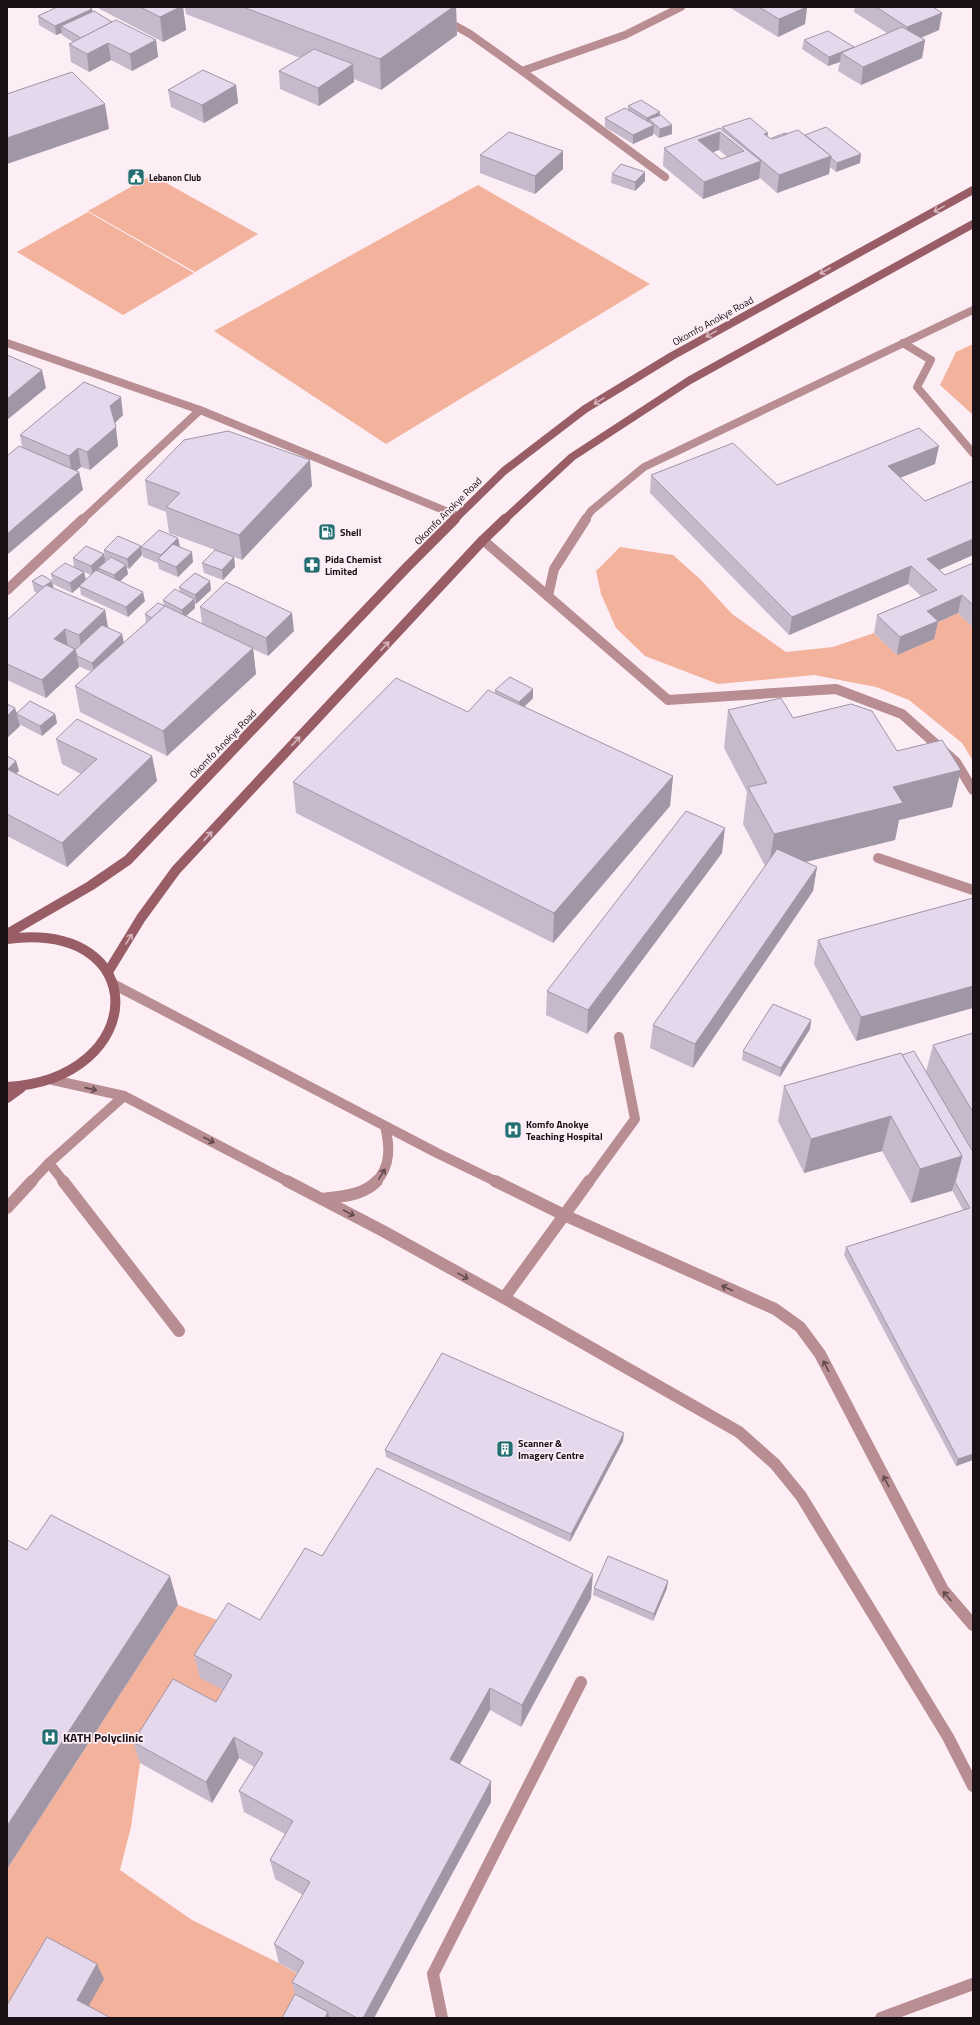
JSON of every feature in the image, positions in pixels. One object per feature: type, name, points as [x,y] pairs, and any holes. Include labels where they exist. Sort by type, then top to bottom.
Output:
[{"type":"main road","name":"Okomfo Anokye Road","points":[[7,934],[90,886],[128,860],[408,566],[504,471],[585,409],[672,356],[973,190]]},
{"type":"main road","points":[[108,972],[141,918],[176,870],[483,540],[572,457],[690,380],[973,224]]},
{"type":"main road","points":[[7,939],[20,937],[47,937],[72,944],[93,956],[108,972],[113,984],[117,1006],[112,1028],[102,1043],[78,1066],[53,1080],[21,1088],[7,1087]]},
{"type":"main road","points":[[7,1098],[21,1088]]},
{"type":"street","points":[[522,71],[626,35],[681,7]]},
{"type":"street","points":[[441,18],[470,34],[665,177]]},
{"type":"street","points":[[548,596],[554,569],[591,511],[644,467],[973,310]]},
{"type":"street","points":[[903,343],[930,360],[917,386],[973,454]]},
{"type":"street","points":[[7,344],[200,410],[458,516]]},
{"type":"street","points":[[7,590],[200,410]]},
{"type":"street","points":[[483,540],[668,700],[836,689],[902,714],[956,762],[973,790]]},
{"type":"street","points":[[878,858],[973,890]]},
{"type":"street","points":[[113,984],[437,1153],[564,1215],[775,1309],[800,1327],[820,1354],[943,1590],[973,1625]]},
{"type":"street","points":[[504,1298],[635,1119],[620,1038]]},
{"type":"street","points":[[53,1080],[124,1096],[322,1199],[504,1298],[739,1432],[775,1464],[802,1496],[948,1737],[973,1786]]},
{"type":"street","points":[[7,1208],[49,1163],[124,1096]]},
{"type":"street","points":[[322,1199],[354,1194],[376,1183],[387,1166],[390,1147],[385,1126]]},
{"type":"street","points":[[49,1163],[179,1331]]},
{"type":"street","points":[[442,2018],[434,1974],[581,1682]]},
{"type":"street","points":[[881,2018],[973,1984]]},
{"type":"shaded area","points":[[152,175],[258,234],[195,272],[88,211]]},
{"type":"shaded area","points":[[478,185],[650,284],[386,444],[214,331]]},
{"type":"shaded area","points":[[88,212],[194,273],[123,315],[17,252]]},
{"type":"shaded area","points":[[973,344],[973,415],[940,385],[956,352]]},
{"type":"shaded area","points":[[620,547],[673,555],[700,579],[732,614],[786,652],[833,647],[874,633],[897,655],[923,629],[958,613],[973,627],[973,761],[962,743],[909,700],[876,687],[814,675],[718,684],[645,656],[616,628],[601,594],[596,571]]},
{"type":"shaded area","points":[[178,1605],[233,1626],[237,1697],[221,1724],[179,1701],[140,1763],[131,1827],[120,1870],[192,1920],[279,1963],[308,1980],[286,2018],[7,2018],[7,1869]]},
{"type":"building","points":[[57,7],[89,7],[92,9],[55,26],[38,16]]},
{"type":"building","points":[[140,7],[180,7],[160,17]]},
{"type":"building","points":[[243,7],[453,7],[380,59]]},
{"type":"building","points":[[759,7],[807,7],[779,19]]},
{"type":"building","points":[[876,7],[933,7],[942,13],[907,27]]},
{"type":"building","points":[[94,11],[112,22],[81,38],[61,26]]},
{"type":"building","points":[[116,20],[156,40],[130,54],[108,43],[87,54],[69,44]]},
{"type":"building","points":[[902,27],[925,40],[863,67],[841,53]]},
{"type":"building","points":[[828,31],[854,47],[829,57],[804,40]]},
{"type":"building","points":[[314,49],[353,64],[318,88],[279,71]]},
{"type":"building","points":[[203,70],[236,85],[202,105],[168,90]]},
{"type":"building","points":[[72,72],[105,104],[7,138],[7,94]]},
{"type":"building","points":[[641,100],[660,112],[647,118],[628,106]]},
{"type":"building","points":[[625,108],[654,125],[633,135],[605,118]]},
{"type":"building","points":[[661,115],[672,125],[660,129],[649,119]]},
{"type":"building","points":[[750,118],[768,133],[764,134],[771,139],[798,130],[831,156],[779,175],[722,127]]},
{"type":"building","points":[[826,127],[861,154],[837,163],[831,158],[831,156],[805,135]]},
{"type":"building","points":[[720,128],[761,161],[704,182],[664,148]],"holes":[[[720,132],[744,151],[721,159],[698,140]]]},
{"type":"building","points":[[509,132],[563,151],[535,176],[480,155]]},
{"type":"building","points":[[785,133],[787,134],[773,139],[772,138]]},
{"type":"building","points":[[621,164],[645,172],[635,182],[612,174]]},
{"type":"building","points":[[7,355],[42,370],[7,399]]},
{"type":"building","points":[[84,382],[121,397],[110,406],[116,427],[87,452],[78,448],[69,456],[20,435]]},
{"type":"building","points":[[919,428],[939,446],[888,466],[925,501],[973,481],[973,539],[927,559],[945,575],[973,563],[973,605],[962,595],[927,611],[938,621],[900,637],[877,615],[937,590],[911,566],[792,617],[651,475],[733,443],[777,485]]},
{"type":"building","points":[[228,431],[310,460],[239,535],[166,507],[180,493],[145,480],[184,440]]},
{"type":"building","points":[[19,446],[79,472],[7,534],[7,456]]},
{"type":"building","points":[[159,530],[178,538],[161,555],[141,547]]},
{"type":"building","points":[[118,536],[141,546],[127,559],[104,550]]},
{"type":"building","points":[[173,544],[192,552],[176,567],[158,559]]},
{"type":"building","points":[[86,546],[104,554],[91,566],[73,558]]},
{"type":"building","points":[[215,550],[234,557],[222,570],[202,563]]},
{"type":"building","points":[[111,557],[126,565],[114,575],[98,568]]},
{"type":"building","points":[[65,563],[84,572],[70,583],[51,574]]},
{"type":"building","points":[[96,570],[143,592],[126,607],[79,586]]},
{"type":"building","points":[[195,573],[210,581],[195,595],[179,587]]},
{"type":"building","points":[[42,575],[52,581],[43,587],[32,581]]},
{"type":"building","points":[[226,582],[292,613],[266,638],[200,607]]},
{"type":"building","points":[[46,585],[105,610],[79,635],[65,629],[54,639],[75,649],[42,680],[7,664],[7,620]]},
{"type":"building","points":[[175,589],[194,599],[182,610],[163,600]]},
{"type":"building","points":[[158,603],[165,606],[152,618],[145,614]]},
{"type":"building","points":[[165,606],[253,648],[163,731],[75,686]]},
{"type":"building","points":[[102,625],[122,634],[92,663],[77,656],[75,650]]},
{"type":"building","points":[[510,677],[533,689],[519,702],[495,690]]},
{"type":"building","points":[[396,678],[468,712],[488,690],[673,776],[554,913],[293,782]]},
{"type":"building","points":[[781,698],[793,718],[851,704],[872,711],[897,751],[942,740],[961,770],[893,787],[903,803],[774,834],[748,787],[767,783],[728,710]]},
{"type":"building","points":[[30,701],[55,714],[40,726],[17,714]]},
{"type":"building","points":[[7,704],[15,708],[7,716]]},
{"type":"building","points":[[77,719],[152,756],[62,843],[7,814],[7,769],[58,795],[97,759],[56,739]]},
{"type":"building","points":[[7,756],[16,761],[8,769],[7,769]]},
{"type":"building","points":[[686,811],[725,828],[588,1010],[547,991]]},
{"type":"building","points":[[777,849],[817,867],[695,1044],[653,1025]]},
{"type":"building","points":[[973,898],[973,986],[861,1017],[818,940]]},
{"type":"building","points":[[773,1004],[811,1020],[781,1068],[743,1051]]},
{"type":"building","points":[[973,1033],[973,1112],[933,1045]]},
{"type":"building","points":[[914,1051],[973,1152],[973,1454],[958,1459],[846,1247],[970,1208],[955,1182],[962,1156],[902,1055]]},
{"type":"building","points":[[901,1053],[962,1156],[920,1169],[891,1116],[811,1139],[784,1086]]},
{"type":"building","name":"Scanner & Imagery Centre","points":[[442,1353],[624,1433],[571,1534],[385,1450]]},
{"type":"building","points":[[377,1468],[593,1574],[522,1705],[490,1688],[450,1759],[491,1781],[363,2018],[357,2018],[292,1982],[304,1962],[274,1944],[310,1882],[270,1860],[293,1821],[239,1791],[263,1753],[234,1737],[206,1782],[133,1742],[173,1679],[216,1702],[232,1675],[194,1655],[228,1603],[260,1620],[305,1548],[322,1556]]},
{"type":"building","name":"KATH Polyclinic","points":[[51,1515],[170,1576],[7,1826],[7,1540],[27,1550]]},
{"type":"building","points":[[608,1556],[668,1581],[654,1614],[594,1588]]},
{"type":"building","points":[[47,1937],[97,1964],[77,2000],[111,2018],[7,2018],[7,2005]]},
{"type":"building","points":[[295,1994],[328,2012],[325,2018],[282,2018]]},
{"type":"place","name":"Lebanon Club","points":[[136,177]]},
{"type":"place","name":"Shell","points":[[327,532]]},
{"type":"place","name":"Pida Chemist Limited","points":[[312,565]]},
{"type":"place","name":"Komfo Anokye Teaching Hospital","points":[[513,1130]]},
{"type":"place","name":"Scanner & Imagery Centre","points":[[505,1449]]},
{"type":"place","name":"KATH Polyclinic","points":[[50,1737]]}]
